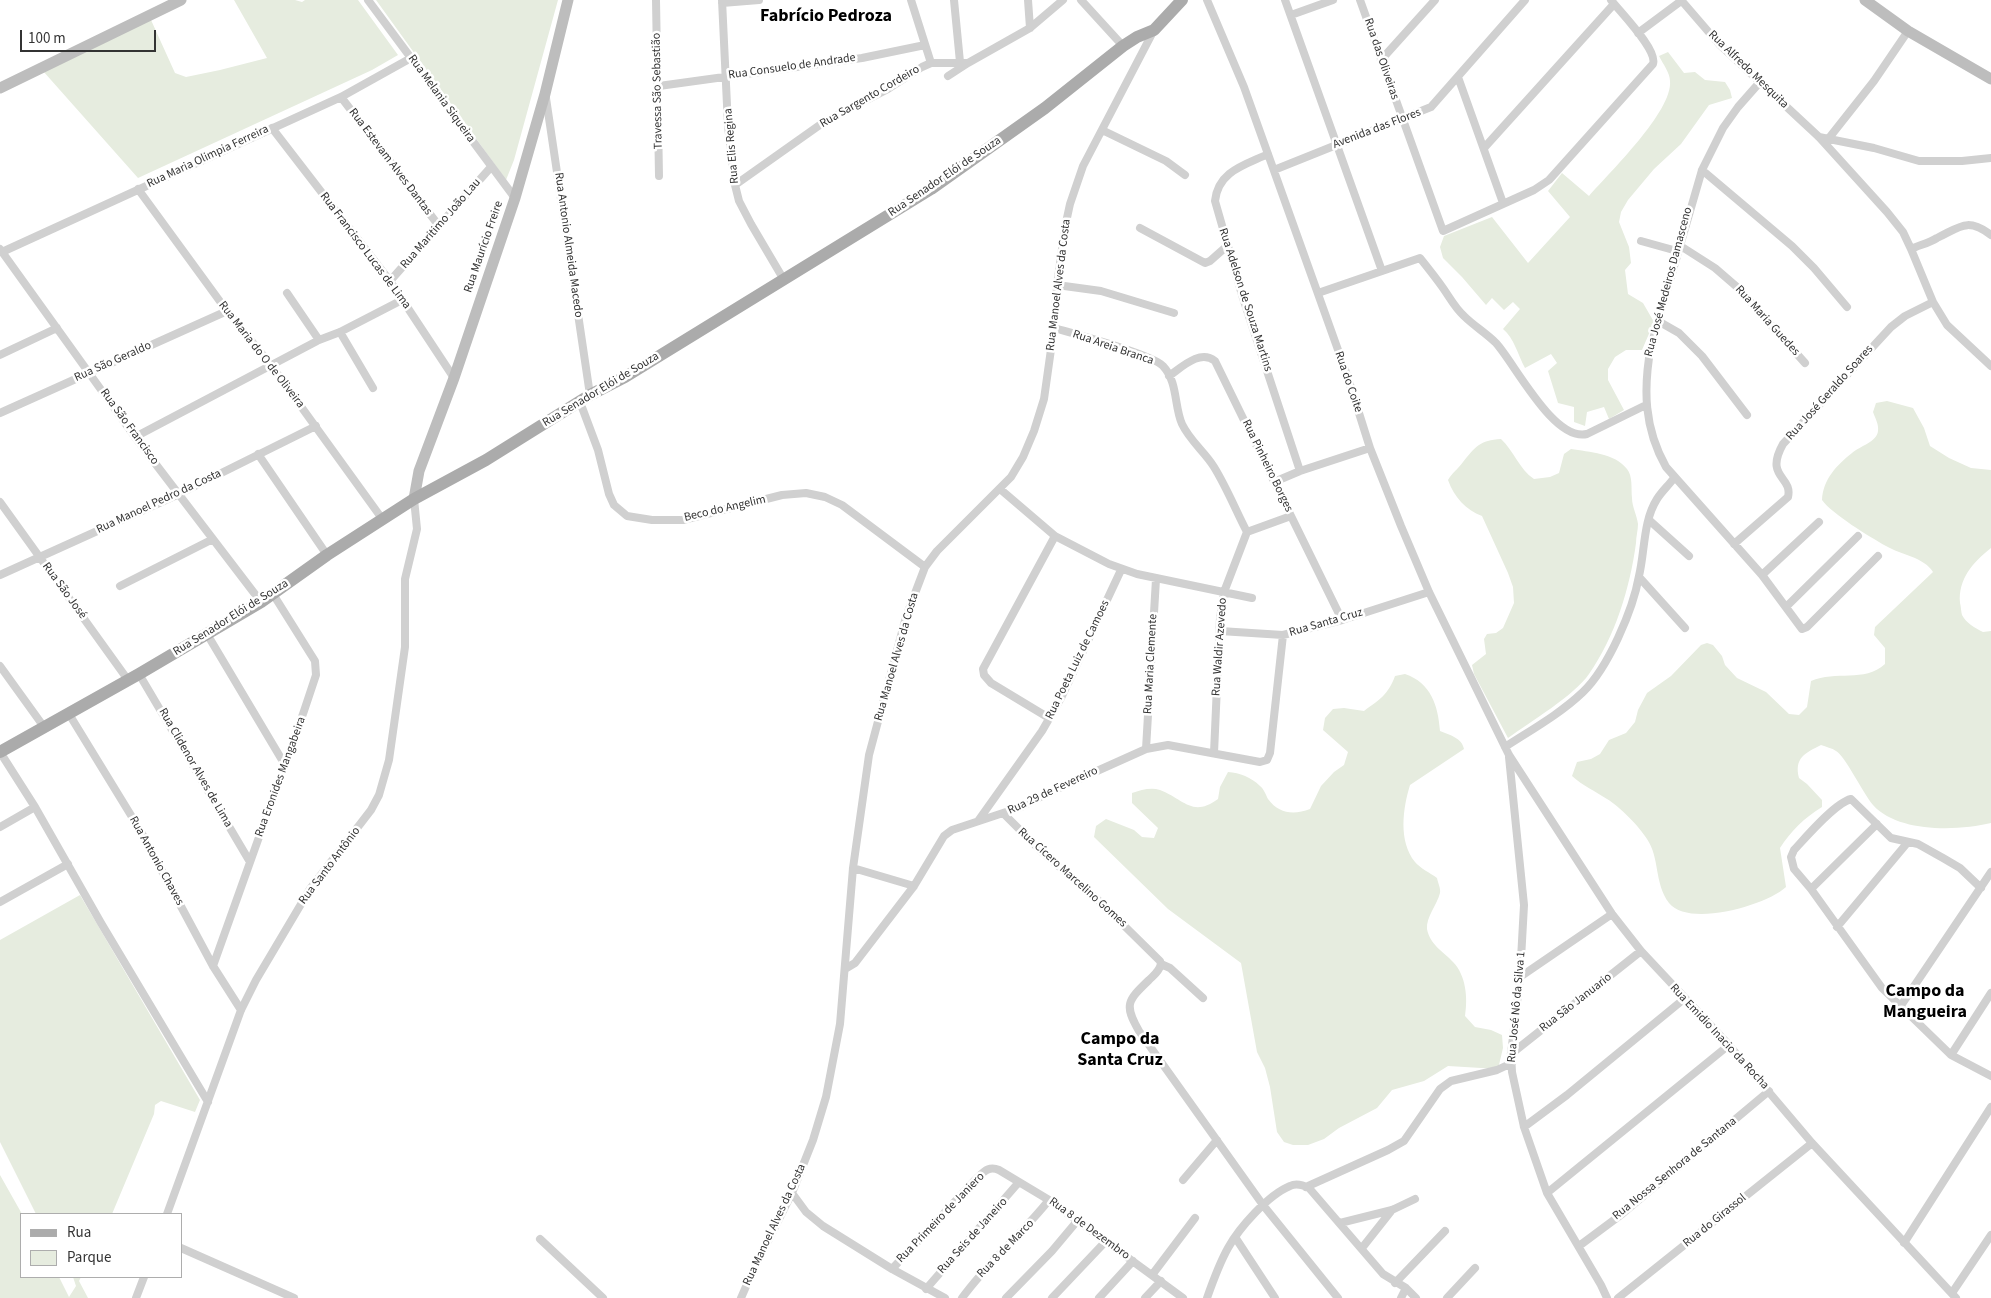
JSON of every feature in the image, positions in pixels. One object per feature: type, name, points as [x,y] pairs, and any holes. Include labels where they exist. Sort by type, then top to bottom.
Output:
[{"type":"main road","name":"Rua Senador Elói de Souza","points":[[0,752],[134,677],[261,602],[327,555],[414,499],[486,460],[585,398],[624,377],[931,188],[1045,108],[1123,46],[1154,30],[1182,0]]},
{"type":"street","points":[[0,88],[181,0]]},
{"type":"street","name":"Rua Melania Siqueira","points":[[368,0],[515,198]]},
{"type":"street","name":"Rua Maurício Freire","points":[[414,499],[419,471],[454,378],[515,198],[545,94],[568,0]]},
{"type":"street","points":[[722,2],[759,0]]},
{"type":"street","points":[[911,0],[931,63]]},
{"type":"street","points":[[954,0],[960,62]]},
{"type":"street","points":[[1028,0],[1030,28]]},
{"type":"street","points":[[948,76],[1030,28],[1063,0]]},
{"type":"street","points":[[1081,0],[1123,46]]},
{"type":"street","name":"Rua do Coite","points":[[1208,0],[1244,87],[1318,293],[1370,448],[1429,592],[1509,755]]},
{"type":"street","points":[[1286,0],[1382,271]]},
{"type":"street","points":[[1290,15],[1333,0]]},
{"type":"street","name":"Rua das Oliveiras","points":[[1360,0],[1443,231],[1503,203]]},
{"type":"street","points":[[1381,60],[1435,0]]},
{"type":"street","name":"Avenida das Flores","points":[[1274,170],[1431,107],[1525,0]]},
{"type":"street","points":[[1638,33],[1681,0]]},
{"type":"street","name":"Rua Alfredo Mesquita","points":[[1681,0],[1719,44],[1819,137],[1887,212],[1912,249],[1933,302],[1947,325],[1991,366]]},
{"type":"street","points":[[1865,0],[1908,30],[1991,79]]},
{"type":"street","name":"Travessa São Sebastião","points":[[656,2],[659,86],[659,176]]},
{"type":"street","name":"Rua Elis Regina","points":[[722,2],[729,135],[735,184],[739,201],[750,224],[784,280]]},
{"type":"street","points":[[1458,77],[1503,203],[1534,190],[1549,180],[1653,64],[1654,56],[1613,2],[1484,148]]},
{"type":"street","name":"Rua Manoel Alves da Costa","points":[[741,1298],[792,1193],[813,1140],[826,1097],[840,1024],[852,868],[869,755],[906,617],[925,567],[937,551],[1011,477],[1024,457],[1044,399],[1054,328],[1057,285],[1070,204],[1083,166],[1154,30]]},
{"type":"street","points":[[1828,138],[1874,81],[1908,30]]},
{"type":"street","name":"Rua Consuelo de Andrade","points":[[659,86],[862,58],[925,45]]},
{"type":"street","name":"Rua Maria Olimpia Ferreira","points":[[1,250],[138,190],[340,97],[411,58]]},
{"type":"street","name":"Rua Sargento Cordeiro","points":[[735,184],[824,122],[888,90],[922,67],[931,63],[968,63]]},
{"type":"street","name":"Rua José Medeiros Damasceno","points":[[1760,82],[1738,106],[1723,128],[1702,170],[1678,248],[1646,369],[1646,405],[1649,426],[1657,452],[1674,478],[1762,574],[1802,629],[1807,627],[1878,556]]},
{"type":"street","name":"Rua Antonio Almeida Macedo","points":[[545,94],[555,149],[585,398]]},
{"type":"street","name":"Rua Estevam Alves Dantas","points":[[340,97],[439,226]]},
{"type":"street","name":"Rua Francisco Lucas de Lima","points":[[272,128],[390,281],[454,378]]},
{"type":"street","points":[[1102,130],[1166,161],[1185,175]]},
{"type":"street","points":[[1819,137],[1919,161],[1962,161],[1991,158]]},
{"type":"street","name":"Rua Adelson de Souza Martins","points":[[1268,154],[1232,172],[1221,180],[1217,187],[1215,201],[1227,246],[1300,471]]},
{"type":"street","name":"Rua Maritimo João Lau","points":[[390,281],[491,167]]},
{"type":"street","points":[[1702,170],[1792,246],[1814,268],[1847,307]]},
{"type":"street","name":"Rua Maria do O de Oliveira","points":[[138,190],[227,311],[271,365],[383,520]]},
{"type":"street","points":[[1912,249],[1965,224],[1977,226],[1991,235]]},
{"type":"street","points":[[1140,228],[1205,263],[1227,246]]},
{"type":"street","name":"Rua Maria Guedes","points":[[1641,241],[1678,248],[1715,268],[1737,287],[1805,363]]},
{"type":"street","name":"Rua São Francisco","points":[[1,250],[135,437],[261,602]]},
{"type":"street","points":[[1318,293],[1420,258],[1462,315],[1496,343],[1547,412],[1570,432],[1579,435],[1587,434],[1646,405]]},
{"type":"street","points":[[1057,285],[1101,291],[1174,313]]},
{"type":"street","points":[[287,293],[319,340]]},
{"type":"street","points":[[135,437],[319,340],[340,332],[402,300]]},
{"type":"street","name":"Rua José Geraldo Soares","points":[[1734,544],[1788,497],[1788,490],[1775,464],[1783,444],[1891,327],[1905,316],[1933,302]]},
{"type":"street","name":"Rua São Geraldo","points":[[0,413],[227,311]]},
{"type":"street","points":[[1658,321],[1679,333],[1702,356],[1747,415]]},
{"type":"street","points":[[0,354],[57,328]]},
{"type":"street","name":"Rua Areia Branca","points":[[1054,328],[1107,344],[1157,362],[1163,366],[1174,387],[1183,426],[1214,466],[1247,532]]},
{"type":"street","points":[[340,332],[373,388]]},
{"type":"street","name":"Rua Pinheiro Borges","points":[[1168,376],[1201,356],[1208,356],[1215,361],[1342,620]]},
{"type":"street","name":"Beco do Angelim","points":[[585,398],[609,494],[614,505],[627,516],[652,520],[683,520],[782,495],[806,493],[826,497],[842,505],[925,567]]},
{"type":"street","name":"Rua Manoel Pedro da Costa","points":[[0,575],[179,494],[316,426]]},
{"type":"street","points":[[1274,482],[1300,471],[1370,448]]},
{"type":"street","points":[[258,454],[327,555]]},
{"type":"street","points":[[1505,747],[1569,704],[1596,677],[1621,630],[1639,577],[1649,520],[1657,500],[1674,478]]},
{"type":"street","points":[[1000,489],[1055,536],[1122,570],[1156,579],[1252,598]]},
{"type":"street","name":"Rua Santo Antônio","points":[[167,1213],[228,1042],[256,980],[310,888],[371,810],[379,795],[389,760],[395,705],[405,647],[405,579],[417,529],[414,499]]},
{"type":"street","name":"Rua São José","points":[[0,502],[39,557],[134,677]]},
{"type":"street","points":[[1247,532],[1291,516]]},
{"type":"street","points":[[1649,520],[1689,556]]},
{"type":"street","points":[[1762,574],[1818,522]]},
{"type":"street","name":"Rua Waldir Azevedo","points":[[1214,753],[1220,631],[1224,592],[1247,532]]},
{"type":"street","points":[[1049,718],[991,683],[984,675],[983,669],[1055,536]]},
{"type":"street","points":[[1786,607],[1858,536]]},
{"type":"street","points":[[120,586],[213,540]]},
{"type":"street","name":"Rua Poeta Luiz de Camoes","points":[[978,821],[1049,718],[1065,690],[1122,570]]},
{"type":"street","points":[[1639,577],[1685,628]]},
{"type":"street","name":"Rua Maria Clemente","points":[[1146,749],[1156,579]]},
{"type":"street","name":"Rua Santa Cruz","points":[[1220,631],[1283,635],[1342,620],[1429,592]]},
{"type":"street","name":"Rua Eronides Mangabeira","points":[[213,966],[285,765],[317,669],[315,661],[273,594]]},
{"type":"street","points":[[207,634],[285,765]]},
{"type":"street","name":"Rua 29 de Fevereiro","points":[[845,969],[855,963],[914,886],[944,836],[952,830],[1004,814],[1146,749],[1168,745],[1260,762],[1267,760],[1270,753],[1283,635]]},
{"type":"street","points":[[1,669],[44,727]]},
{"type":"street","name":"Rua Clidenor Alves de Lima","points":[[134,677],[250,862]]},
{"type":"street","name":"Rua Antonio Chaves","points":[[69,714],[149,847],[213,966],[241,1010]]},
{"type":"street","points":[[0,752],[35,807],[208,1102]]},
{"type":"street","name":"Rua Emidio Inacio da Rocha","points":[[1509,755],[1612,914],[1641,951],[1770,1091],[1812,1143],[1954,1296]]},
{"type":"street","name":"Rua José Nô da Silva 1","points":[[1509,755],[1524,905],[1520,977],[1511,1054],[1515,1090],[1524,1127],[1548,1193],[1607,1298]]},
{"type":"street","points":[[1982,888],[1960,868],[1918,844],[1892,838],[1854,801],[1849,799],[1826,816],[1794,850],[1791,856],[1794,869],[1811,889],[1882,988],[1951,1055],[1991,1076]]},
{"type":"street","points":[[0,827],[35,807]]},
{"type":"street","name":"Rua Cícero Marcelino Gomes","points":[[1004,814],[1043,853],[1096,898],[1161,964],[1170,968],[1204,998]]},
{"type":"street","points":[[1811,889],[1877,824]]},
{"type":"street","points":[[1837,927],[1908,842]]},
{"type":"street","points":[[0,902],[68,864]]},
{"type":"street","points":[[852,868],[914,886]]},
{"type":"street","points":[[1900,1007],[1991,872]]},
{"type":"street","points":[[1520,977],[1612,914]]},
{"type":"street","name":"Rua São Januario","points":[[1511,1054],[1641,951]]},
{"type":"street","points":[[1161,964],[1156,974],[1132,999],[1129,1012],[1139,1031],[1263,1205],[1338,1298]]},
{"type":"street","points":[[1951,1055],[1991,994]]},
{"type":"street","points":[[1524,1127],[1567,1095],[1684,999]]},
{"type":"street","points":[[1548,1193],[1728,1045]]},
{"type":"street","points":[[1207,1298],[1217,1270],[1236,1237],[1263,1205],[1290,1185],[1306,1186],[1388,1150],[1404,1141],[1440,1088],[1451,1081],[1497,1070],[1512,1064]]},
{"type":"street","name":"Rua Nossa Senhora de Santana","points":[[1578,1246],[1622,1214],[1770,1091]]},
{"type":"street","points":[[1904,1242],[1991,1107]]},
{"type":"street","points":[[1183,1180],[1217,1140]]},
{"type":"street","name":"Rua do Girassol","points":[[1618,1298],[1812,1143]]},
{"type":"street","name":"Rua 8 de Dezembro","points":[[991,1168],[999,1170],[1049,1200],[1183,1298]]},
{"type":"street","name":"Rua Primeiro de Janiero","points":[[892,1269],[976,1180],[991,1168]]},
{"type":"street","name":"Rua Seis de Janeiro","points":[[926,1289],[1019,1182]]},
{"type":"street","points":[[1306,1186],[1383,1274],[1406,1288],[1416,1298]]},
{"type":"street","points":[[792,1193],[806,1212],[823,1226],[892,1269],[945,1298]]},
{"type":"street","points":[[1340,1223],[1392,1210],[1415,1199]]},
{"type":"street","name":"Rua 8 de Marco","points":[[962,1298],[981,1274],[1049,1200]]},
{"type":"street","points":[[1362,1248],[1392,1210]]},
{"type":"street","points":[[1152,1275],[1196,1218]]},
{"type":"street","points":[[1006,1298],[1052,1251],[1078,1220]]},
{"type":"street","points":[[1396,1283],[1445,1231]]},
{"type":"street","points":[[1954,1296],[1991,1235]]},
{"type":"street","points":[[1236,1237],[1275,1298]]},
{"type":"street","points":[[540,1239],[604,1298]]},
{"type":"street","points":[[1052,1298],[1106,1241]]},
{"type":"street","points":[[182,1248],[294,1298]]},
{"type":"street","points":[[1099,1298],[1133,1261]]},
{"type":"street","points":[[1447,1298],[1475,1268]]},
{"type":"street","points":[[136,1298],[144,1278]]},
{"type":"street","points":[[1145,1298],[1161,1281]]},
{"type":"street","points":[[1402,1298],[1406,1288]]},
{"type":"green space","points":[[234,0],[295,0],[302,2],[305,0],[358,0],[398,55],[372,70],[138,178],[43,71],[151,20],[175,73],[186,77],[267,58]]},
{"type":"green space","points":[[376,0],[558,0],[514,160],[506,180]]},
{"type":"green space","points":[[1668,52],[1684,73],[1695,72],[1705,80],[1725,82],[1732,98],[1709,105],[1681,144],[1654,169],[1628,200],[1621,212],[1619,222],[1629,247],[1631,263],[1625,270],[1628,294],[1643,303],[1654,322],[1642,350],[1626,350],[1615,357],[1608,369],[1608,380],[1624,410],[1609,419],[1604,407],[1587,412],[1585,426],[1574,422],[1574,407],[1558,403],[1548,371],[1557,363],[1551,354],[1525,368],[1513,342],[1503,329],[1520,309],[1513,302],[1504,310],[1492,298],[1486,305],[1443,258],[1440,247],[1444,236],[1492,217],[1528,263],[1570,217],[1548,191],[1562,173],[1589,196],[1651,125],[1668,94],[1670,78],[1659,56]]},
{"type":"green space","points":[[1887,401],[1913,408],[1924,428],[1930,446],[1949,458],[1971,468],[1991,470],[1991,548],[1978,559],[1964,579],[1961,586],[1960,603],[1962,615],[1968,623],[1983,632],[1991,631],[1991,823],[1977,826],[1929,828],[1897,821],[1873,805],[1840,754],[1833,749],[1821,745],[1802,757],[1798,766],[1799,778],[1822,800],[1822,807],[1798,825],[1780,848],[1786,887],[1763,901],[1728,911],[1693,914],[1679,910],[1669,903],[1664,895],[1654,854],[1644,834],[1618,807],[1572,776],[1577,762],[1591,759],[1600,754],[1609,740],[1626,733],[1635,722],[1638,710],[1647,693],[1671,676],[1701,645],[1707,643],[1713,645],[1722,656],[1725,665],[1737,678],[1766,692],[1789,714],[1799,715],[1807,707],[1811,681],[1830,676],[1868,673],[1877,670],[1885,664],[1885,648],[1874,635],[1875,627],[1933,572],[1924,563],[1892,549],[1861,531],[1834,512],[1822,500],[1828,479],[1841,462],[1877,435],[1878,426],[1873,412],[1876,403]]},
{"type":"green space","points":[[1501,439],[1524,470],[1534,479],[1550,477],[1559,473],[1564,454],[1571,449],[1601,454],[1616,460],[1629,472],[1632,501],[1638,524],[1630,577],[1620,612],[1598,660],[1574,691],[1508,738],[1474,674],[1472,665],[1486,654],[1484,639],[1487,634],[1496,633],[1503,628],[1514,603],[1513,587],[1482,516],[1461,502],[1448,480],[1479,445]]},
{"type":"green space","points":[[1405,674],[1414,678],[1427,689],[1435,704],[1440,731],[1461,742],[1464,749],[1410,785],[1405,804],[1404,834],[1410,854],[1417,864],[1437,878],[1440,890],[1439,897],[1428,920],[1427,929],[1434,944],[1453,962],[1461,973],[1466,994],[1465,1016],[1475,1027],[1491,1030],[1502,1035],[1503,1048],[1498,1069],[1448,1066],[1424,1081],[1392,1090],[1377,1108],[1339,1128],[1324,1139],[1308,1145],[1293,1145],[1284,1142],[1277,1132],[1270,1087],[1265,1068],[1257,1052],[1241,963],[1168,909],[1094,837],[1096,826],[1106,819],[1134,830],[1142,837],[1154,838],[1158,828],[1132,803],[1132,793],[1146,789],[1157,789],[1188,805],[1201,807],[1218,799],[1220,787],[1228,772],[1241,774],[1253,780],[1263,789],[1268,799],[1277,808],[1287,812],[1310,809],[1321,786],[1334,772],[1344,765],[1348,752],[1323,730],[1325,718],[1333,709],[1344,708],[1364,711],[1379,700],[1395,676]]},
{"type":"green space","points":[[80,895],[200,1100],[195,1112],[161,1101],[155,1105],[154,1114],[112,1213],[36,1213],[0,1142],[0,940]]},
{"type":"green space","points":[[0,1175],[21,1213],[20,1278],[60,1278],[69,1297],[76,1286],[73,1278],[80,1278],[79,1281],[88,1298],[0,1298]]},
{"type":"district","name":"Fabrício Pedroza","points":[[826,17]]},
{"type":"district","name":"Campo da Mangueira","points":[[1925,1002]]},
{"type":"district","name":"Campo da Santa Cruz","points":[[1120,1050]]}]
